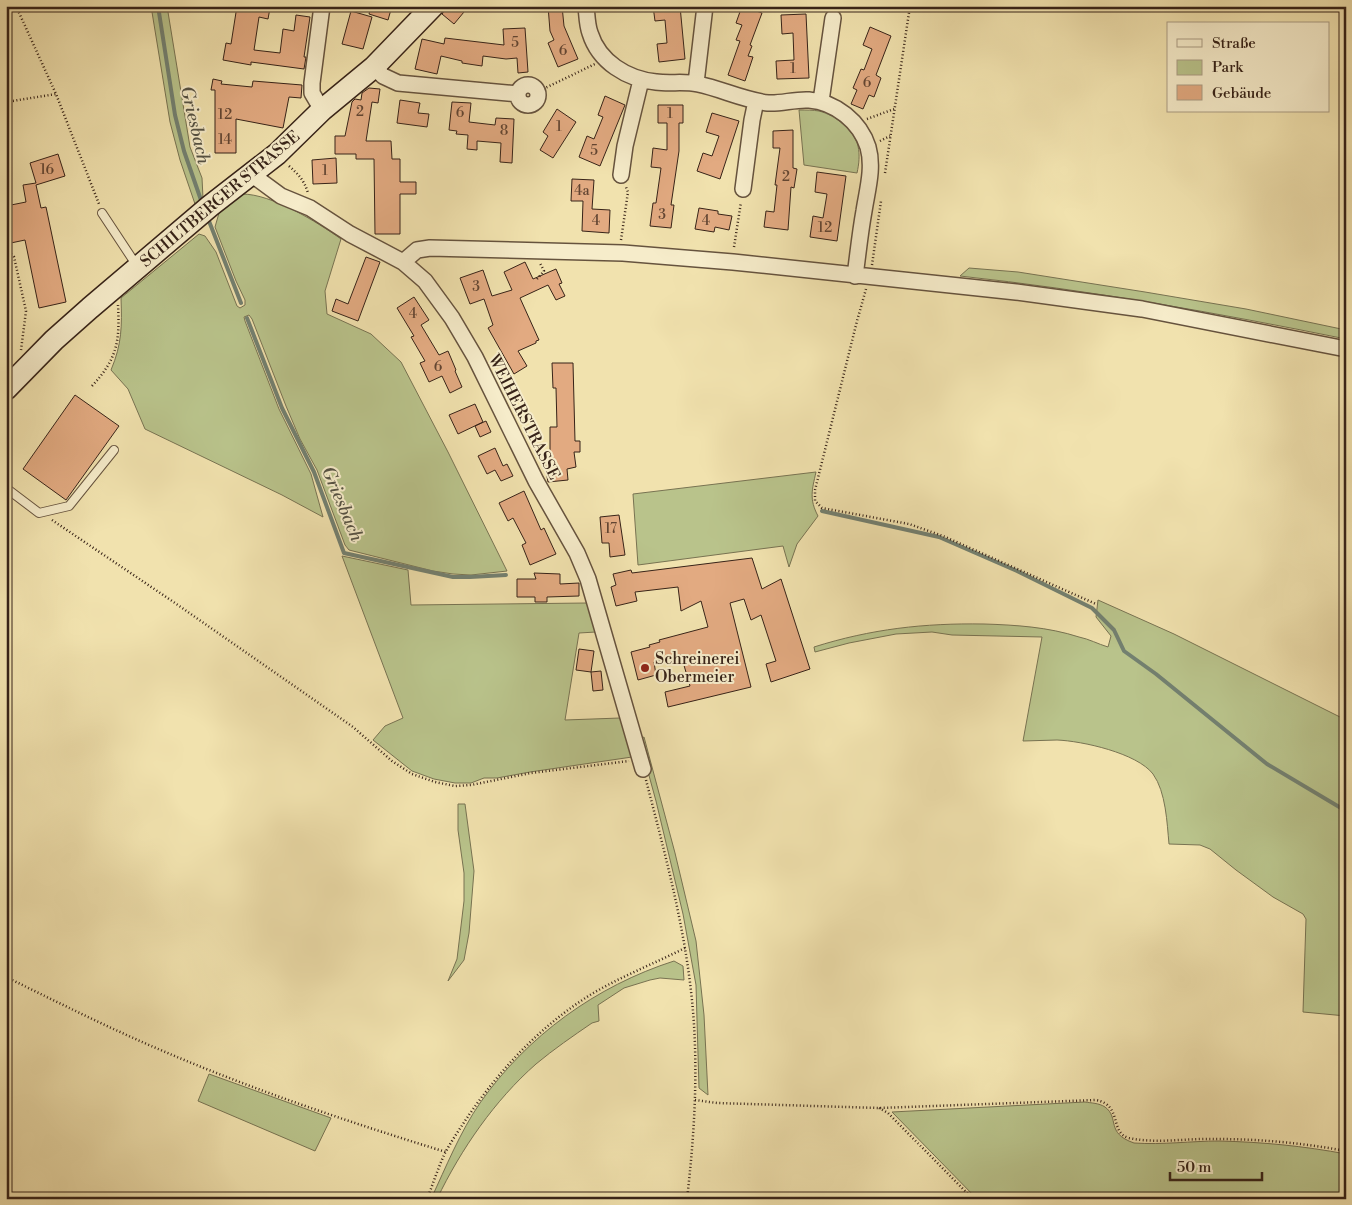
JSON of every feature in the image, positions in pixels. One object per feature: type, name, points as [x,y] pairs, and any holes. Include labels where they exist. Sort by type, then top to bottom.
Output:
[{"type":"main road","name":"SCHILTBERGER STRASSE","points":[[6,389],[90,308],[204,212],[277,154],[322,110],[374,67],[433,6]]},
{"type":"street","points":[[322,6],[312,93],[322,110]]},
{"type":"street","points":[[586,6],[590,32],[596,46],[617,69],[641,80],[696,83],[756,101],[770,103],[808,100],[821,102],[834,106],[854,123],[868,148],[870,166],[855,276]]},
{"type":"street","points":[[696,83],[705,6]]},
{"type":"street","points":[[821,102],[833,18]]},
{"type":"street","points":[[374,67],[383,76],[398,83],[518,94],[521,102],[529,105],[536,100],[537,92]]},
{"type":"street","points":[[621,175],[641,80]]},
{"type":"street","points":[[743,189],[756,101]]},
{"type":"street","name":"WEIHERSTRASSE","points":[[251,174],[281,196],[310,208],[350,234],[403,262],[425,281],[452,318],[495,396],[536,481],[577,553],[588,579],[642,764]]},
{"type":"street","points":[[403,262],[417,250],[430,248],[488,248],[632,254],[733,262],[1016,292],[1142,309],[1346,349]]},
{"type":"lane","points":[[102,213],[138,268]]},
{"type":"lane","points":[[6,488],[39,513],[69,506],[114,450]]},
{"type":"path","points":[[16,6],[56,94],[102,213]]},
{"type":"path","points":[[884,175],[910,6]]},
{"type":"path","points":[[537,92],[596,63]]},
{"type":"path","points":[[6,102],[56,94]]},
{"type":"path","points":[[854,123],[875,117],[894,108]]},
{"type":"path","points":[[277,154],[300,175],[305,183],[310,208]]},
{"type":"path","points":[[621,175],[628,192],[622,240]]},
{"type":"path","points":[[734,247],[743,189]]},
{"type":"path","points":[[870,277],[882,195]]},
{"type":"path","points":[[6,249],[14,257],[26,311],[21,350],[23,357],[30,365]]},
{"type":"path","points":[[863,299],[815,490],[815,501],[822,508],[909,524],[943,536],[1096,604]]},
{"type":"path","points":[[92,386],[105,371],[115,351],[119,324],[118,300]]},
{"type":"path","points":[[39,513],[175,603],[353,727],[392,761],[412,774],[435,782],[455,786],[471,785],[531,773],[642,764],[671,880],[685,948],[691,992],[695,1100],[693,1152],[687,1199]]},
{"type":"path","points":[[427,1199],[446,1152],[460,1129],[498,1076],[540,1031],[591,995],[685,948]]},
{"type":"path","points":[[6,977],[139,1041],[271,1094],[361,1126],[446,1152]]},
{"type":"path","points":[[695,1100],[717,1103],[879,1108],[1096,1100],[1104,1102],[1111,1108],[1121,1134],[1135,1139],[1267,1141],[1313,1145],[1346,1151]]},
{"type":"path","points":[[879,1108],[888,1113],[973,1199]]},
{"type":"green space","points":[[151,6],[167,6],[190,147],[202,178],[203,198],[195,204],[180,160],[170,122]]},
{"type":"green space","points":[[799,110],[825,113],[848,129],[858,146],[859,160],[857,173],[804,165]]},
{"type":"green space","points":[[242,194],[267,199],[294,210],[341,239],[325,291],[327,314],[371,334],[401,362],[507,571],[471,575],[453,574],[433,571],[349,550],[345,545],[317,470],[300,439],[249,315],[244,317],[245,321],[279,409],[311,474],[323,517],[282,495],[145,429],[128,389],[111,370],[120,335],[121,298],[199,234],[205,236],[216,252],[237,306],[240,308],[245,305],[245,300],[215,227],[219,213],[232,198]]},
{"type":"green space","points":[[969,268],[1018,272],[1246,309],[1346,330],[1346,339],[1153,303],[1057,288],[960,276]]},
{"type":"green space","points":[[816,472],[812,494],[813,504],[818,516],[797,544],[789,567],[783,546],[638,565],[633,494]]},
{"type":"green space","points":[[342,556],[408,570],[411,605],[587,603],[596,632],[579,633],[565,720],[620,718],[632,757],[497,778],[484,778],[471,783],[455,783],[434,779],[412,771],[373,740],[385,726],[403,718]]},
{"type":"green space","points":[[1098,600],[1174,634],[1346,720],[1346,1016],[1303,1012],[1306,919],[1303,914],[1273,897],[1210,849],[1200,845],[1169,844],[1161,790],[1153,774],[1145,767],[1122,754],[1080,743],[1057,740],[1023,741],[1042,637],[952,635],[932,632],[896,634],[815,652],[814,647],[898,628],[984,624],[1044,629],[1083,638],[1108,647],[1111,636],[1096,617]]},
{"type":"green space","points":[[644,737],[696,941],[704,1015],[708,1095],[699,1088],[696,985],[683,914],[639,739]]},
{"type":"green space","points":[[458,804],[465,804],[474,871],[469,933],[464,960],[448,981],[457,959],[464,901],[464,873],[458,830]]},
{"type":"green space","points":[[674,961],[683,966],[684,980],[660,978],[624,988],[598,1005],[599,1021],[592,1023],[557,1048],[521,1078],[480,1126],[446,1180],[437,1199],[431,1199],[473,1114],[519,1056],[565,1016],[591,999],[617,984]]},
{"type":"green space","points":[[209,1074],[331,1118],[315,1151],[198,1101]]},
{"type":"green space","points":[[1085,1102],[1105,1107],[1112,1116],[1119,1135],[1134,1143],[1251,1142],[1346,1154],[1346,1199],[977,1199],[892,1112]]},
{"type":"building","points":[[237,6],[270,8],[268,19],[259,17],[254,50],[280,53],[283,29],[294,31],[296,15],[310,17],[304,69],[251,62],[251,65],[223,60],[226,43],[231,44]]},
{"type":"building","points":[[371,6],[392,6],[388,20],[369,14]]},
{"type":"building","points":[[448,6],[469,6],[454,24],[442,14]]},
{"type":"building","points":[[548,6],[562,6],[564,26],[578,59],[558,67],[548,43],[554,40],[550,31]]},
{"type":"building","points":[[653,6],[680,6],[685,59],[659,62],[657,44],[667,43],[665,20],[655,21]]},
{"type":"building","points":[[742,6],[762,13],[750,45],[752,46],[748,56],[753,57],[745,81],[728,75],[740,41],[736,40],[742,25],[736,23]]},
{"type":"building","points":[[351,11],[372,17],[363,49],[342,44]]},
{"type":"building","points":[[806,14],[809,78],[777,79],[776,61],[794,60],[793,33],[782,34],[781,15]]},
{"type":"building","points":[[870,27],[891,36],[876,75],[881,78],[874,97],[869,95],[863,109],[851,104],[857,90],[853,88],[861,69],[864,70],[872,49],[863,45]]},
{"type":"building","points":[[525,28],[528,72],[518,73],[517,58],[506,59],[483,56],[482,66],[462,63],[462,61],[441,56],[437,74],[415,69],[422,39],[444,44],[445,38],[504,45],[503,29]]},
{"type":"building","points":[[213,79],[222,81],[221,84],[252,87],[253,81],[302,85],[301,98],[289,97],[283,128],[236,119],[236,153],[215,153],[215,90],[211,90]]},
{"type":"building","points":[[369,88],[380,89],[378,103],[372,102],[366,141],[391,141],[392,159],[400,159],[400,182],[416,182],[416,194],[400,194],[400,234],[375,234],[374,159],[356,159],[356,154],[335,154],[335,136],[345,136],[352,102],[355,99],[361,100],[362,93]]},
{"type":"building","points":[[605,96],[625,105],[600,166],[579,157],[587,136],[594,139],[603,117],[598,115]]},
{"type":"building","points":[[400,100],[420,103],[418,113],[429,114],[427,127],[397,123]]},
{"type":"building","points":[[452,102],[471,103],[469,122],[495,125],[496,118],[514,119],[512,163],[500,162],[501,143],[477,141],[477,150],[467,149],[468,135],[456,134],[457,131],[449,130]]},
{"type":"building","points":[[658,105],[683,105],[683,123],[679,123],[679,151],[671,205],[674,205],[671,228],[650,226],[653,203],[656,203],[661,168],[651,167],[653,148],[667,150],[667,123],[658,123]]},
{"type":"building","points":[[557,109],[576,122],[553,158],[540,150],[548,136],[543,132]]},
{"type":"building","points":[[712,113],[739,121],[720,179],[697,171],[703,153],[712,156],[719,136],[706,132]]},
{"type":"building","points":[[793,130],[793,168],[797,169],[794,188],[791,187],[788,230],[764,227],[766,211],[774,212],[777,185],[775,185],[780,148],[773,148],[773,131]]},
{"type":"building","points":[[58,154],[65,176],[36,185],[41,208],[46,207],[66,302],[39,308],[25,240],[6,244],[6,206],[26,202],[23,185],[36,183],[30,163]]},
{"type":"building","points":[[336,158],[337,183],[313,184],[312,160]]},
{"type":"building","points":[[817,172],[846,176],[837,241],[810,237],[813,216],[823,218],[827,194],[815,192]]},
{"type":"building","points":[[572,179],[594,180],[592,209],[610,210],[609,233],[582,231],[583,201],[571,201]]},
{"type":"building","points":[[699,208],[718,211],[718,214],[732,216],[729,230],[715,227],[714,232],[695,229]]},
{"type":"building","points":[[366,257],[380,262],[358,321],[332,311],[336,299],[348,304]]},
{"type":"building","points":[[525,262],[533,279],[556,269],[562,283],[559,284],[565,296],[556,300],[548,285],[520,298],[539,340],[518,351],[527,366],[514,374],[488,328],[493,325],[484,299],[470,304],[460,278],[483,270],[492,296],[512,290],[504,272]]},
{"type":"building","points":[[414,297],[429,320],[421,325],[439,355],[448,351],[456,370],[462,387],[450,393],[442,376],[429,382],[420,363],[425,361],[411,337],[414,336],[397,308]]},
{"type":"building","points":[[552,363],[573,363],[575,441],[580,441],[580,452],[574,452],[576,467],[567,469],[568,480],[548,482],[543,455],[550,454],[550,427],[557,427],[556,388],[553,388]]},
{"type":"building","points":[[75,395],[119,426],[66,500],[23,469]]},
{"type":"building","points":[[475,404],[483,422],[458,434],[449,415]]},
{"type":"building","points":[[486,421],[491,432],[480,437],[475,426]]},
{"type":"building","points":[[495,448],[503,466],[507,464],[513,476],[501,481],[495,470],[487,474],[478,456]]},
{"type":"building","points":[[524,491],[541,530],[544,528],[556,554],[530,565],[522,545],[526,543],[513,518],[508,521],[499,503]]},
{"type":"building","points":[[619,515],[625,555],[610,557],[609,543],[602,543],[600,517]]},
{"type":"building","points":[[752,558],[762,589],[781,579],[810,669],[771,682],[766,664],[776,661],[761,615],[751,620],[744,599],[730,603],[751,687],[668,707],[665,692],[690,686],[681,655],[654,662],[656,675],[638,680],[631,652],[650,647],[649,645],[660,642],[659,640],[708,627],[701,601],[681,611],[678,587],[635,592],[637,601],[616,606],[611,587],[616,585],[613,574],[631,570],[632,573]]},
{"type":"building","points":[[534,573],[560,574],[560,584],[579,583],[579,596],[547,597],[547,602],[535,602],[535,597],[517,597],[517,579],[536,579]]},
{"type":"building","points":[[579,649],[594,651],[591,672],[576,670]]},
{"type":"building","points":[[601,671],[603,690],[593,691],[591,672]]},
{"type":"waterway","name":"Griesbach","points":[[158,6],[175,115],[184,151],[202,203]]},
{"type":"waterway","name":"Griesbach","points":[[207,216],[241,303]]},
{"type":"waterway","name":"Griesbach","points":[[247,318],[282,408],[314,472],[344,553],[453,577],[506,575]]},
{"type":"waterway","points":[[822,511],[939,537],[1017,571],[1092,608],[1114,630],[1124,651],[1156,674],[1267,764],[1346,811]]},
{"type":"place","name":"Schreinerei Obermeier","points":[[645,668]]}]
